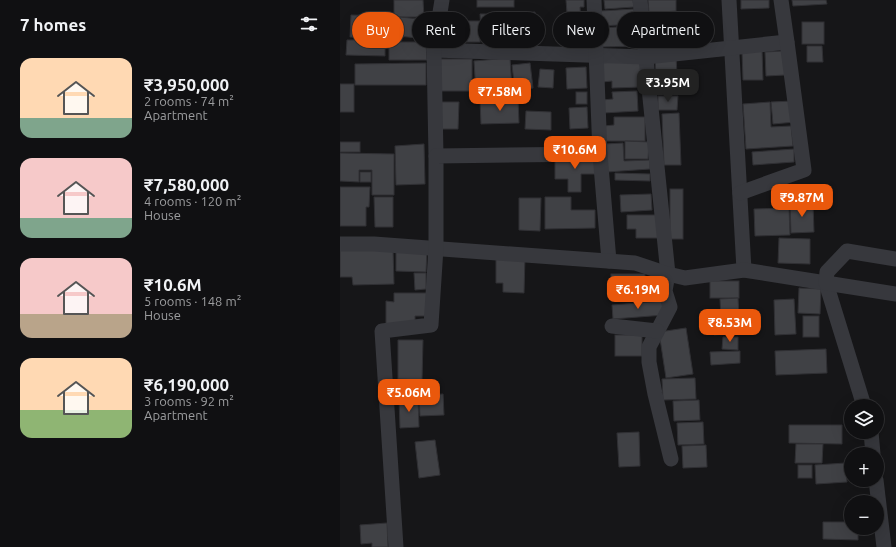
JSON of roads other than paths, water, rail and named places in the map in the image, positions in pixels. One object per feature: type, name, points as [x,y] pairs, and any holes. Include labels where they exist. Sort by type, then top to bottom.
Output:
[{"type":"street","points":[[396,547],[382,331],[431,325],[436,248],[434,50],[442,0]]},
{"type":"street","points":[[594,0],[600,154],[609,261]]},
{"type":"street","points":[[640,0],[668,274],[665,291],[670,307],[649,347],[649,362],[655,394],[671,459]]},
{"type":"street","points":[[729,0],[744,270]]},
{"type":"street","points":[[740,193],[804,170],[780,0]]},
{"type":"street","points":[[434,50],[646,57],[787,42]]},
{"type":"street","points":[[436,156],[600,154]]},
{"type":"street","points":[[340,244],[374,244],[635,263],[685,278],[744,270],[896,294]]},
{"type":"street","points":[[862,399],[826,283],[827,272],[847,251],[896,259]]},
{"type":"street","points":[[612,326],[657,331]]},
{"type":"street","points":[[877,487],[884,547]]}]
